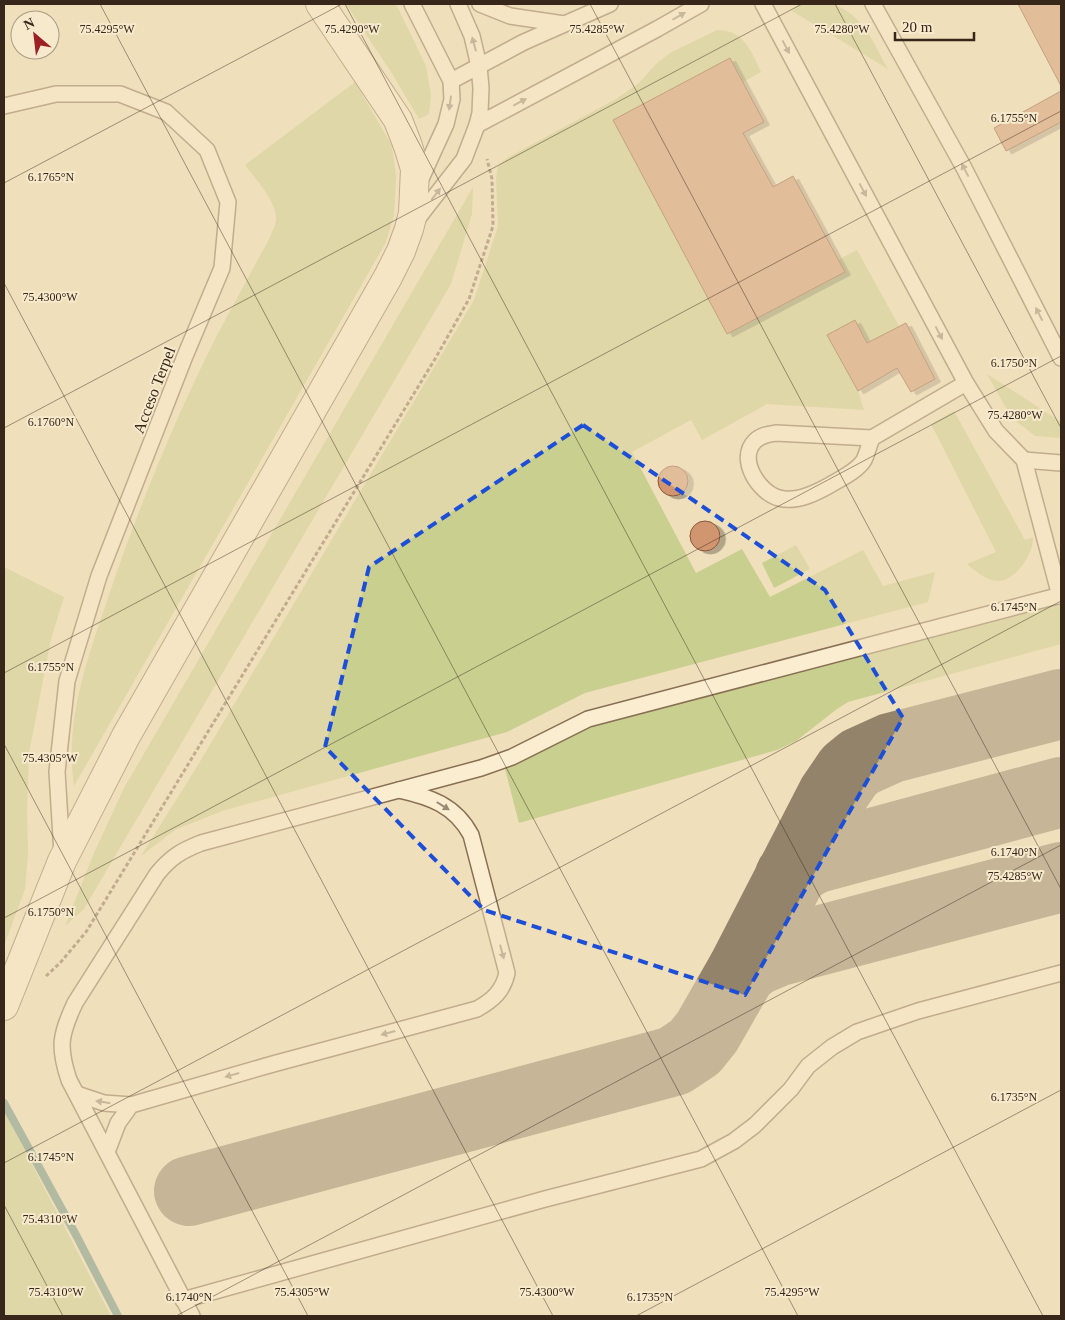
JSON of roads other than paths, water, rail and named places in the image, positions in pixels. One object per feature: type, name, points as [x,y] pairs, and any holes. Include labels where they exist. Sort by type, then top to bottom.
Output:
[{"type":"street","points":[[4,1006],[62,861],[126,736],[388,277],[409,229],[415,191],[415,168],[398,120],[320,4]]},
{"type":"lane","points":[[412,4],[451,81],[452,98],[446,124],[415,191]]},
{"type":"lane","points":[[409,229],[464,159],[478,125],[481,88],[480,66],[472,36],[458,4]]},
{"type":"lane","points":[[480,4],[510,16],[564,24]]},
{"type":"lane","points":[[451,81],[524,42],[564,24],[586,9],[610,4]]},
{"type":"lane","points":[[478,125],[700,4]]},
{"type":"lane","points":[[192,1316],[69,1080],[63,1061],[61,1043],[64,1026],[75,1003],[157,874],[170,859],[183,850],[201,843],[512,758],[588,719],[1060,595],[1024,460],[996,431],[966,383],[763,4]]},
{"type":"lane","points":[[873,4],[964,168],[1061,358]]},
{"type":"lane","name":"Acceso Terpel","points":[[4,106],[56,94],[120,94],[166,112],[207,150],[228,202],[222,268],[185,356],[99,576],[67,681],[57,772],[62,861]]},
{"type":"lane","points":[[872,438],[864,460],[852,472],[824,489],[807,496],[794,499],[780,499],[768,494],[758,483],[751,471],[749,461],[750,450],[754,441],[763,436],[776,433],[872,438],[966,383]]},
{"type":"lane","points":[[1024,460],[1061,463]]},
{"type":"lane","points":[[76,1094],[104,1103],[131,1105],[273,1064],[477,1009],[491,1001],[504,984],[507,973],[471,835],[465,823],[439,802],[418,794],[398,790]]},
{"type":"lane","points":[[183,1300],[701,1159],[734,1141],[755,1125],[791,1089],[808,1066],[832,1047],[857,1032],[918,1011],[1061,973]]},
{"type":"lane","points":[[107,1152],[118,1123],[131,1105]]},
{"type":"waterway","points":[[4,1103],[118,1316]]}]
